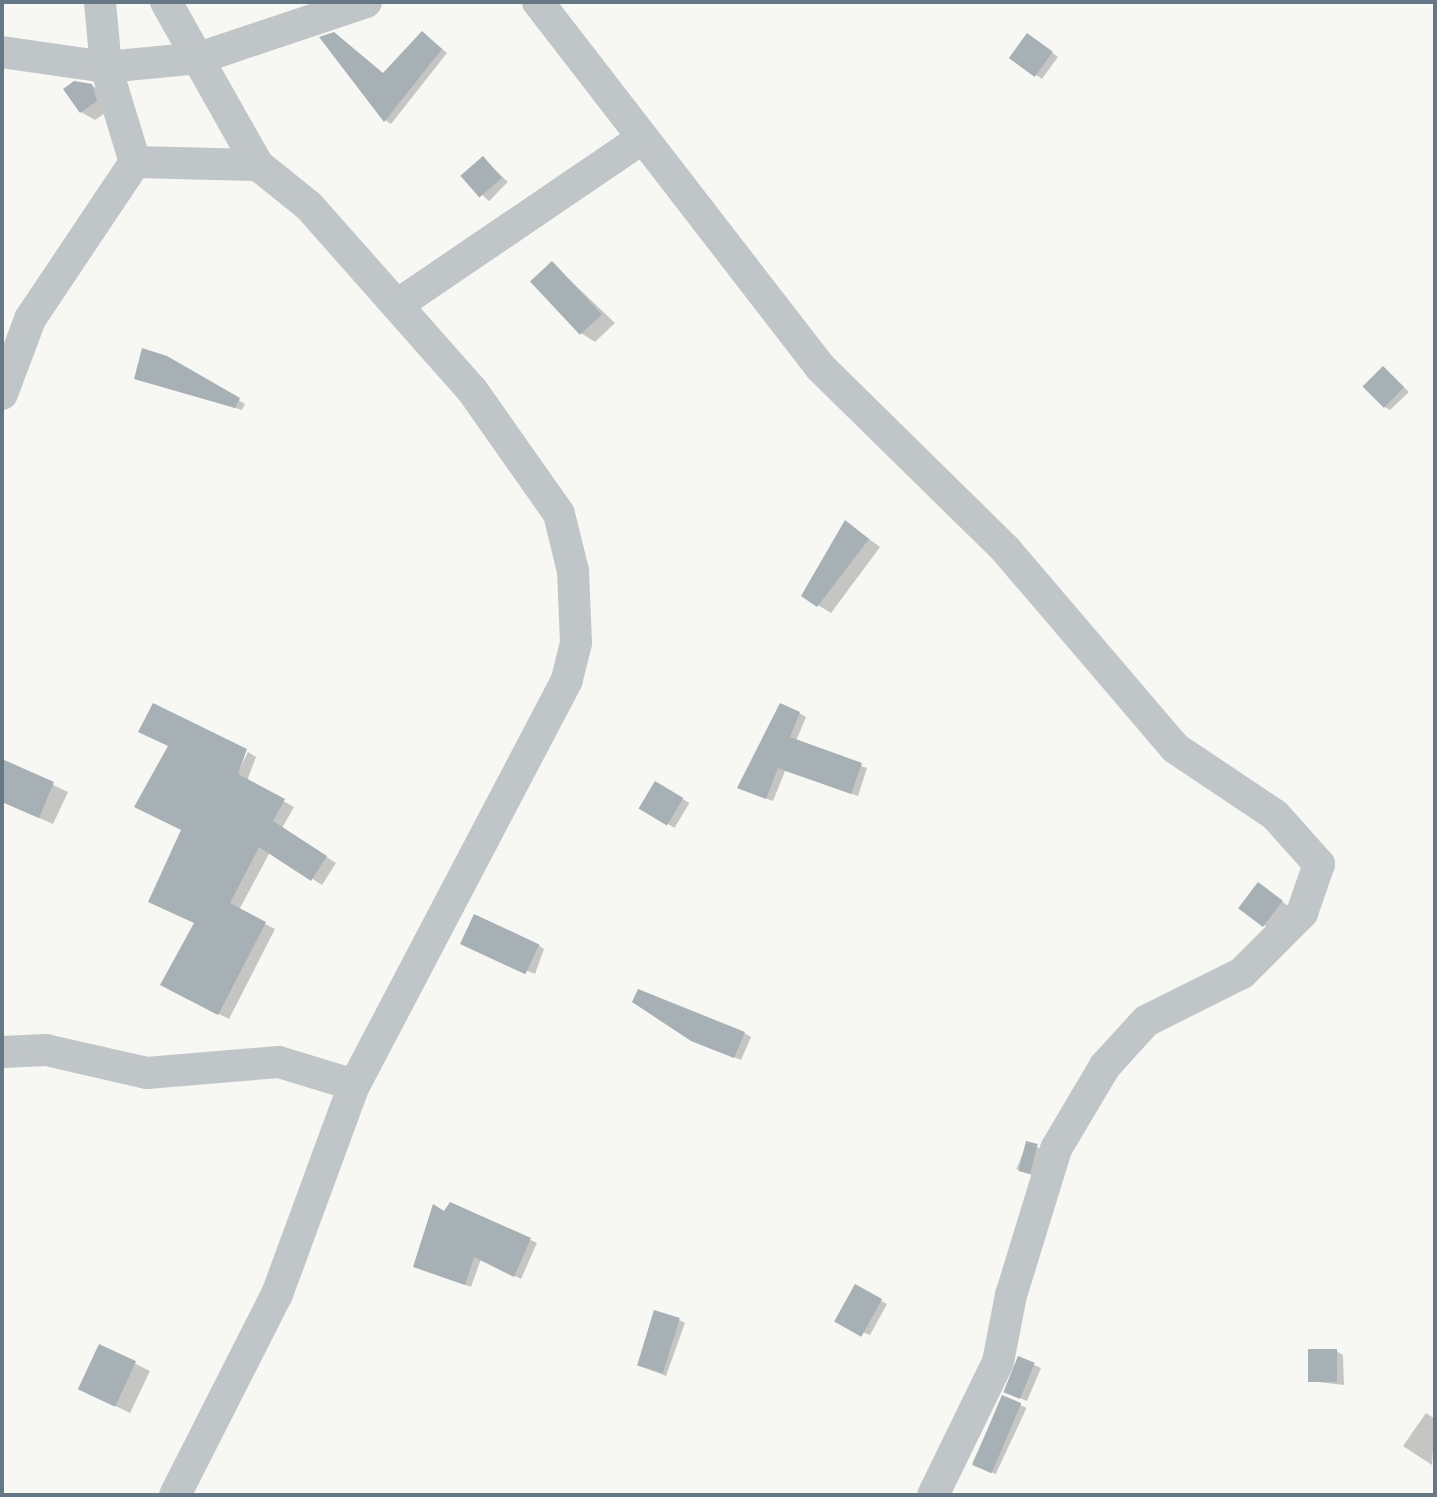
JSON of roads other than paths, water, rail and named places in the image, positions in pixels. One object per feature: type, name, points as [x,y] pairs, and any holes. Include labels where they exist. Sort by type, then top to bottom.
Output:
[{"type":"street","points":[[100,2],[106,67],[135,162]]},
{"type":"street","points":[[166,2],[258,165],[309,206],[397,305],[512,441],[559,514],[573,571],[576,643],[567,681],[354,1085],[277,1293],[176,1495]]},
{"type":"street","points":[[2,52],[106,67],[199,58],[366,2]]},
{"type":"street","points":[[538,2],[820,367],[1006,550],[1175,748],[1275,815],[1319,864],[1302,914],[1242,973],[1146,1021],[1105,1066],[1056,1149],[1011,1295],[998,1363],[933,1495]]},
{"type":"street","points":[[397,305],[643,138]]},
{"type":"street","points":[[135,162],[258,165]]},
{"type":"street","points":[[2,394],[30,319],[135,162]]},
{"type":"street","points":[[2,1052],[46,1050],[147,1073],[279,1062],[354,1085]]}]
